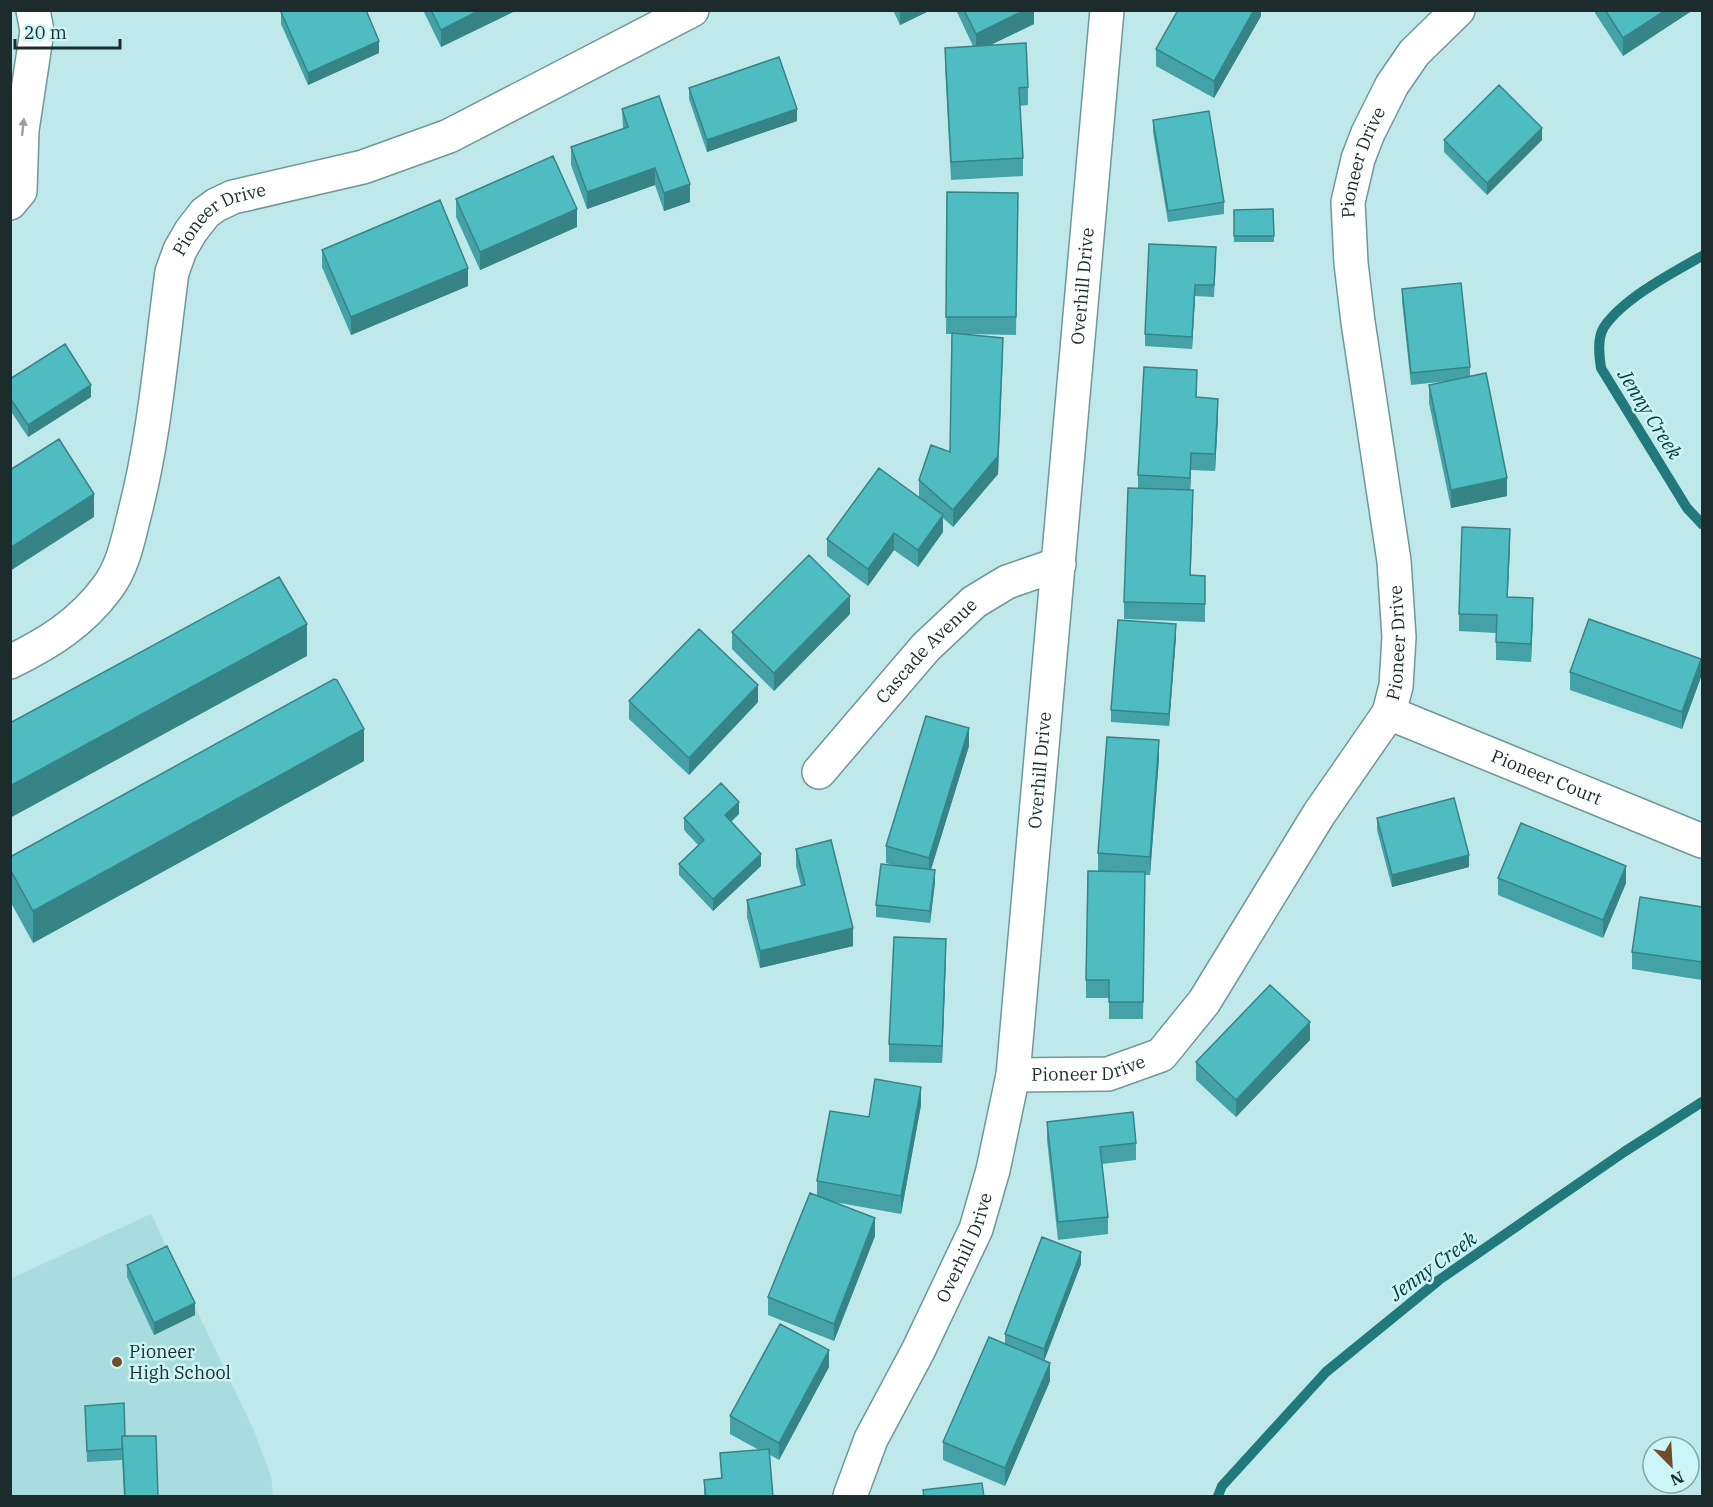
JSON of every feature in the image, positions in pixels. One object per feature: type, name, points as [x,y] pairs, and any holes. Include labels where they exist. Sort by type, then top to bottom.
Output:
[{"type":"street","points":[[10,203],[20,191],[22,130],[38,31],[33,10]]},
{"type":"street","name":"Pioneer Drive","points":[[10,662],[53,640],[75,624],[108,587],[119,567],[144,478],[172,272],[180,250],[205,213],[233,197],[363,167],[449,136],[692,10]]},
{"type":"street","name":"Overhill Drive","points":[[850,1497],[871,1439],[918,1351],[976,1229],[993,1170],[1013,1075],[1107,10]]},
{"type":"street","name":"Pioneer Drive","points":[[1013,1075],[1108,1074],[1161,1055],[1204,1002],[1319,814],[1389,713],[1396,686],[1399,637],[1394,561],[1358,322],[1351,263],[1348,202],[1361,150],[1392,85],[1414,53],[1458,10]]},
{"type":"street","name":"Cascade Avenue","points":[[819,772],[926,647],[974,602],[1007,582],[1059,564]]},
{"type":"street","name":"Pioneer Court","points":[[1389,713],[1702,841]]},
{"type":"shaded area","name":"Pioneer High School","points":[[151,1214],[254,1431],[271,1476],[273,1496],[11,1496],[10,1279]]},
{"type":"building","points":[[285,10],[366,10],[379,41],[308,73],[281,12]]},
{"type":"building","points":[[431,10],[480,10],[441,30]]},
{"type":"building","points":[[964,10],[1025,10],[976,34]]},
{"type":"building","points":[[1178,10],[1254,10],[1214,81],[1156,49]]},
{"type":"building","points":[[1605,10],[1666,10],[1623,38]]},
{"type":"building","points":[[1026,43],[1028,87],[1019,88],[1023,158],[951,162],[945,48]]},
{"type":"building","points":[[779,57],[797,109],[707,140],[689,88]]},
{"type":"building","points":[[1499,85],[1542,128],[1487,183],[1444,140]]},
{"type":"building","points":[[659,96],[690,184],[664,193],[655,168],[587,192],[571,147],[628,127],[622,109]]},
{"type":"building","points":[[1209,111],[1224,202],[1168,211],[1153,120]]},
{"type":"building","points":[[553,156],[577,209],[480,252],[456,199]]},
{"type":"building","points":[[947,192],[1018,193],[1016,317],[946,317]]},
{"type":"building","points":[[440,200],[468,268],[351,317],[322,250]]},
{"type":"building","points":[[1273,209],[1274,236],[1234,236],[1234,210]]},
{"type":"building","points":[[1149,244],[1216,247],[1214,285],[1195,285],[1192,337],[1145,334]]},
{"type":"building","points":[[1461,283],[1470,367],[1411,373],[1402,289]]},
{"type":"building","points":[[952,333],[1003,338],[998,456],[953,510],[919,480],[931,445],[950,452]]},
{"type":"building","points":[[65,344],[91,385],[28,425],[10,398],[10,379]]},
{"type":"building","points":[[1144,367],[1197,370],[1196,397],[1218,399],[1215,454],[1191,453],[1190,478],[1138,475]]},
{"type":"building","points":[[1486,373],[1507,478],[1451,490],[1429,385]]},
{"type":"building","points":[[59,439],[94,494],[10,548],[10,470]]},
{"type":"building","points":[[879,468],[943,515],[918,550],[894,533],[868,569],[827,539]]},
{"type":"building","points":[[1128,488],[1193,490],[1190,575],[1205,576],[1205,604],[1124,602]]},
{"type":"building","points":[[1462,527],[1510,529],[1507,597],[1533,598],[1531,644],[1496,642],[1497,615],[1459,614]]},
{"type":"building","points":[[809,555],[850,596],[774,673],[732,632]]},
{"type":"building","points":[[279,577],[307,624],[10,786],[10,723]]},
{"type":"building","points":[[1589,619],[1701,659],[1682,712],[1570,672]]},
{"type":"building","points":[[1118,620],[1176,624],[1169,714],[1111,710]]},
{"type":"building","points":[[699,629],[758,685],[689,758],[629,701]]},
{"type":"building","points":[[334,679],[337,680],[364,729],[33,911],[10,869],[10,857]]},
{"type":"building","points":[[926,716],[969,728],[929,858],[886,846]]},
{"type":"building","points":[[1107,737],[1159,740],[1150,857],[1098,853]]},
{"type":"building","points":[[721,783],[739,802],[725,815],[761,854],[713,899],[679,864],[704,840],[684,818]]},
{"type":"building","points":[[1454,798],[1469,855],[1392,875],[1377,818]]},
{"type":"building","points":[[1521,823],[1626,866],[1603,920],[1498,878]]},
{"type":"building","points":[[831,840],[853,928],[760,951],[747,900],[805,885],[796,849]]},
{"type":"building","points":[[881,864],[935,870],[930,911],[876,905]]},
{"type":"building","points":[[1088,871],[1145,872],[1143,1002],[1109,1002],[1109,980],[1086,980]]},
{"type":"building","points":[[1640,897],[1702,907],[1702,962],[1632,952]]},
{"type":"building","points":[[894,937],[946,939],[942,1046],[889,1044]]},
{"type":"building","points":[[1270,985],[1310,1022],[1236,1100],[1196,1062]]},
{"type":"building","points":[[875,1079],[921,1087],[901,1196],[817,1181],[830,1111],[869,1117]]},
{"type":"building","points":[[1133,1112],[1136,1143],[1100,1147],[1108,1217],[1058,1222],[1047,1122]]},
{"type":"building","points":[[810,1193],[875,1218],[834,1324],[768,1297]]},
{"type":"building","points":[[1042,1237],[1081,1252],[1044,1349],[1005,1334]]},
{"type":"building","points":[[167,1246],[195,1303],[154,1323],[127,1265]]},
{"type":"building","points":[[780,1324],[829,1350],[779,1443],[730,1416]]},
{"type":"building","points":[[989,1337],[1050,1363],[1005,1468],[943,1442]]},
{"type":"building","points":[[124,1403],[125,1436],[122,1436],[122,1449],[87,1451],[85,1406]]},
{"type":"building","points":[[122,1436],[156,1436],[158,1497],[125,1497]]},
{"type":"building","points":[[769,1449],[773,1497],[706,1497],[704,1480],[722,1478],[720,1453]]},
{"type":"building","points":[[982,1483],[984,1497],[924,1497],[923,1490]]},
{"type":"waterway","name":"Jenny Creek","points":[[1702,256],[1649,287],[1624,306],[1604,327],[1599,347],[1601,368],[1687,508],[1702,524]]},
{"type":"waterway","name":"Jenny Creek","points":[[1218,1496],[1222,1486],[1326,1372],[1439,1280],[1624,1152],[1702,1102]]},
{"type":"place","name":"Pioneer High School","points":[[117,1362]]}]
